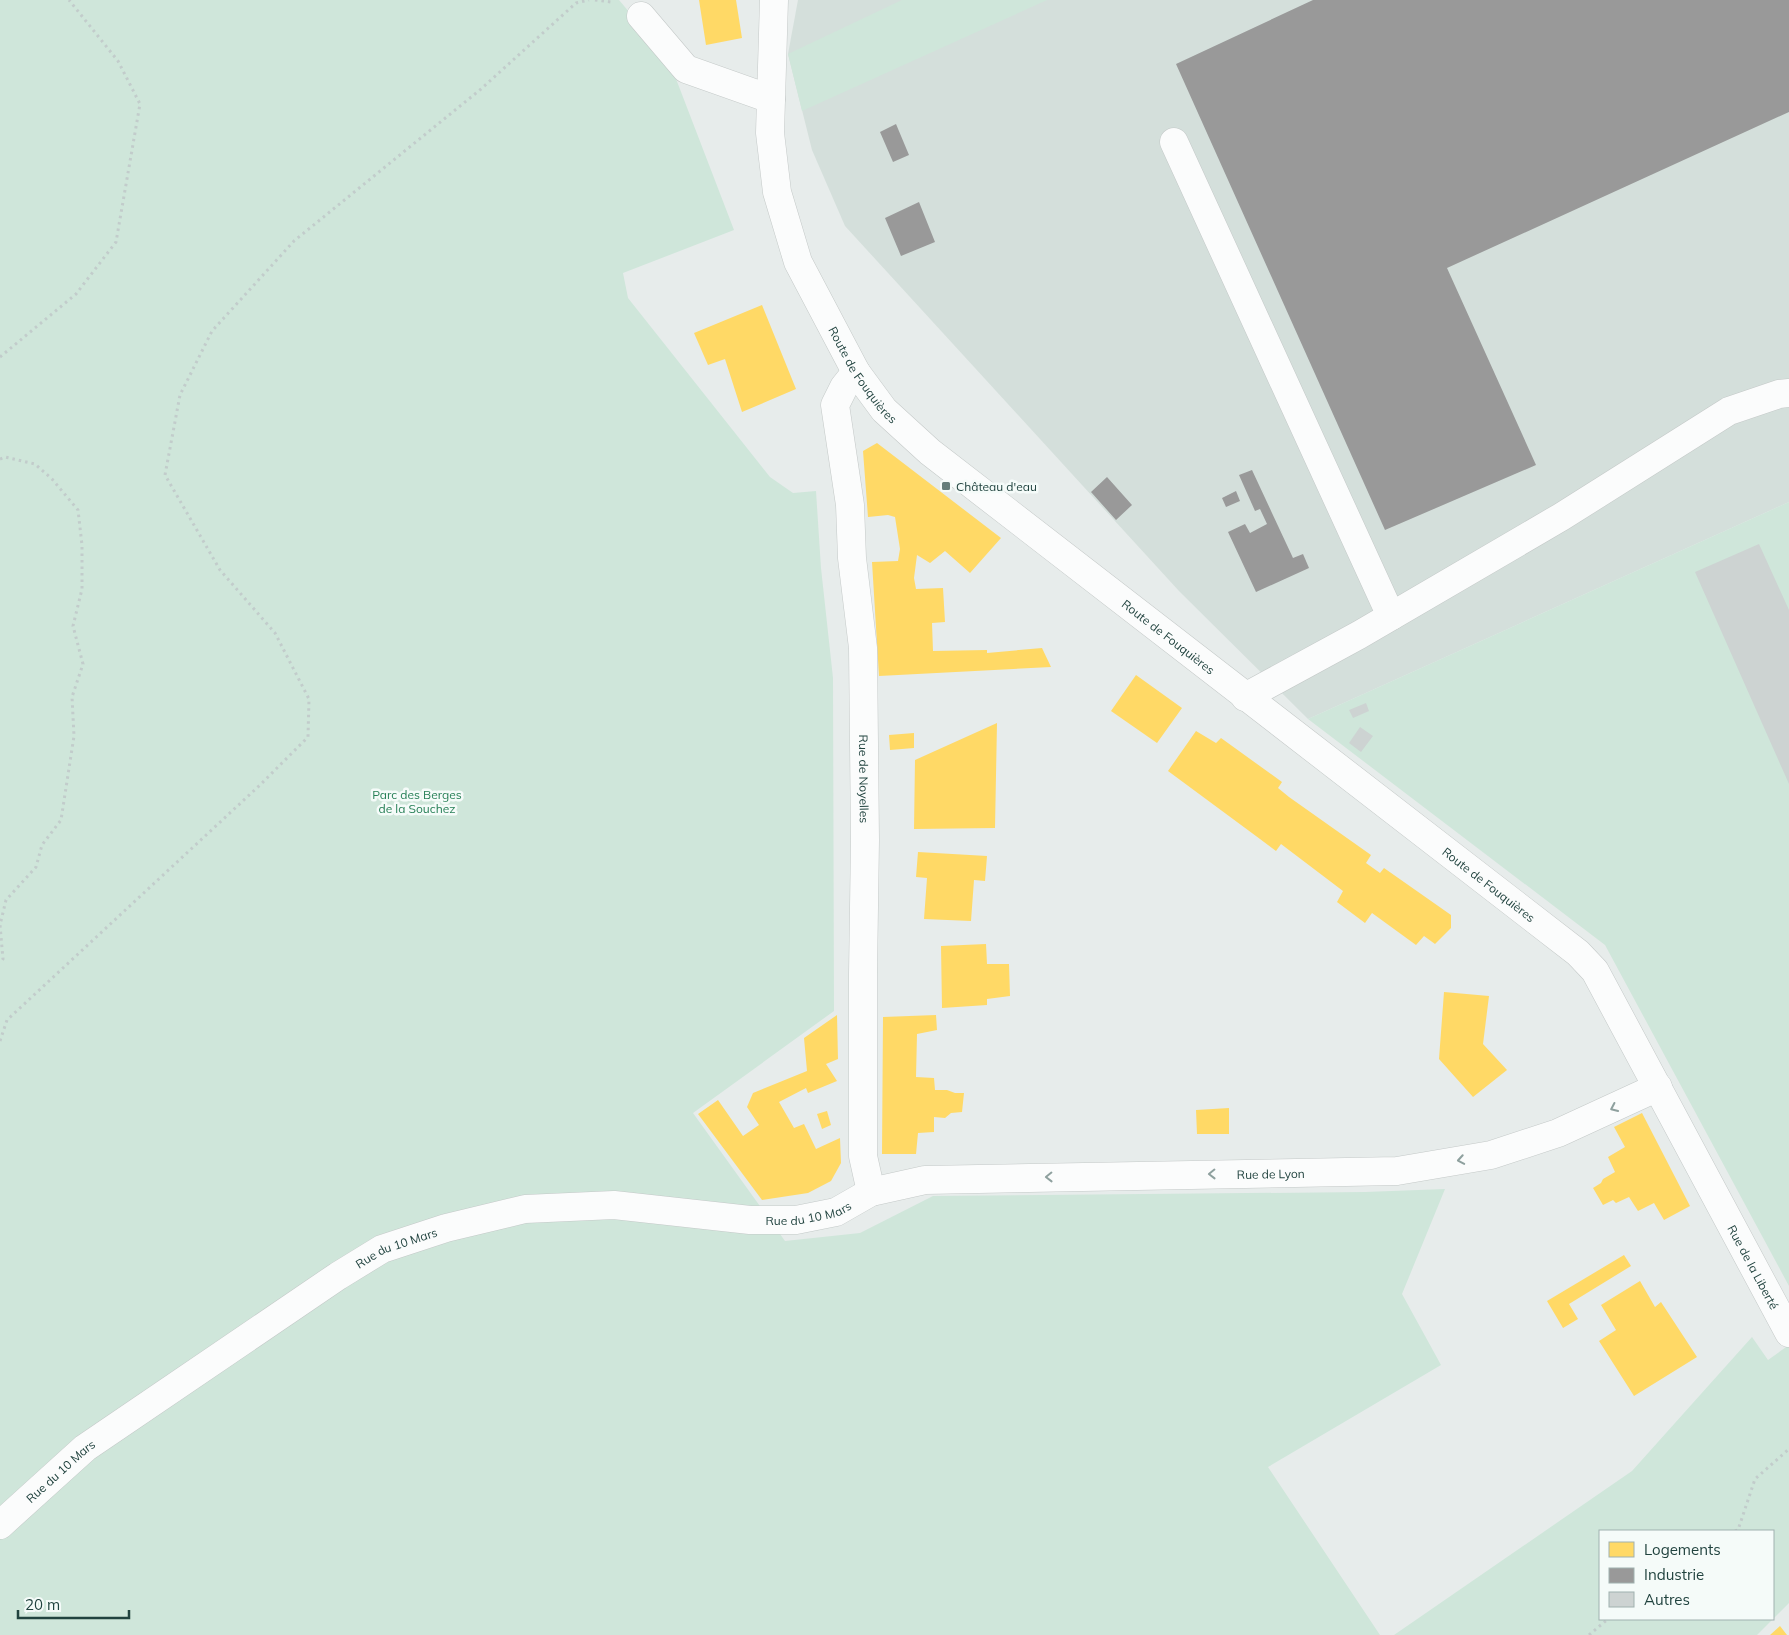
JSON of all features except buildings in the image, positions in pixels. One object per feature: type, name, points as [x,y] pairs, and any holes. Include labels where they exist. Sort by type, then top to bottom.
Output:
[{"type":"street","name":"Route de Fouquières","points":[[774,0],[770,133],[779,201],[798,262],[856,372],[884,410],[930,452],[1578,953],[1595,971],[1719,1200]]},
{"type":"street","points":[[641,16],[686,69],[771,99]]},
{"type":"street","points":[[1174,142],[1391,616]]},
{"type":"street","name":"Rue de Noyelles","points":[[856,372],[844,387],[835,405],[850,505],[852,558],[863,648],[865,840],[863,1156],[871,1192]]},
{"type":"street","points":[[1245,696],[1391,616],[1561,517],[1730,411],[1779,394],[1789,393]]},
{"type":"street","name":"Rue de Lyon","points":[[871,1192],[925,1180],[1397,1171],[1492,1155],[1558,1133],[1658,1087]]},
{"type":"street","name":"Rue du 10 Mars","points":[[0,1525],[85,1448],[338,1276],[382,1249],[446,1228],[525,1208],[614,1205],[750,1220],[796,1220],[836,1212],[871,1192]]},
{"type":"street","name":"Rue de la Liberté","points":[[1719,1200],[1789,1334]]},
{"type":"path","points":[[0,357],[76,294],[116,242],[140,104],[118,61],[69,0]]},
{"type":"path","points":[[0,1041],[7,1020],[260,785],[308,737],[309,699],[275,633],[220,570],[165,475],[180,394],[212,331],[294,241],[481,88],[576,3],[590,0]]},
{"type":"path","points":[[0,459],[5,456],[35,464],[52,479],[78,510],[82,545],[82,589],[73,626],[83,664],[72,697],[74,736],[61,820],[42,845],[36,867],[6,900],[0,925],[3,960],[0,963]]},
{"type":"path","points":[[1738,1530],[1755,1479],[1789,1449]]},
{"type":"path","points":[[1589,1635],[1607,1620]]},
{"type":"shaded area","points":[[798,0],[1789,0],[1789,502],[1308,719],[1179,591],[845,226],[812,150],[788,54]]},
{"type":"green space","name":"Parc des Berges de la Souchez","points":[[0,0],[619,0],[668,58],[734,230],[623,273],[628,298],[770,477],[793,493],[816,491],[821,568],[833,678],[834,1011],[693,1113],[785,1241],[860,1233],[933,1196],[1365,1192],[1445,1189],[1402,1294],[1441,1365],[1268,1467],[1380,1635],[0,1635]]},
{"type":"green space","points":[[902,0],[1047,0],[802,111],[788,54]]},
{"type":"green space","points":[[1789,502],[1789,1286],[1605,945],[1308,719]]},
{"type":"green space","points":[[1752,1337],[1768,1360],[1789,1345],[1789,1603],[1774,1618],[1774,1530],[1599,1530],[1599,1620],[1772,1620],[1757,1635],[1394,1635],[1632,1471]]},
{"type":"place","name":"Château d'eau","points":[[946,486]]}]
